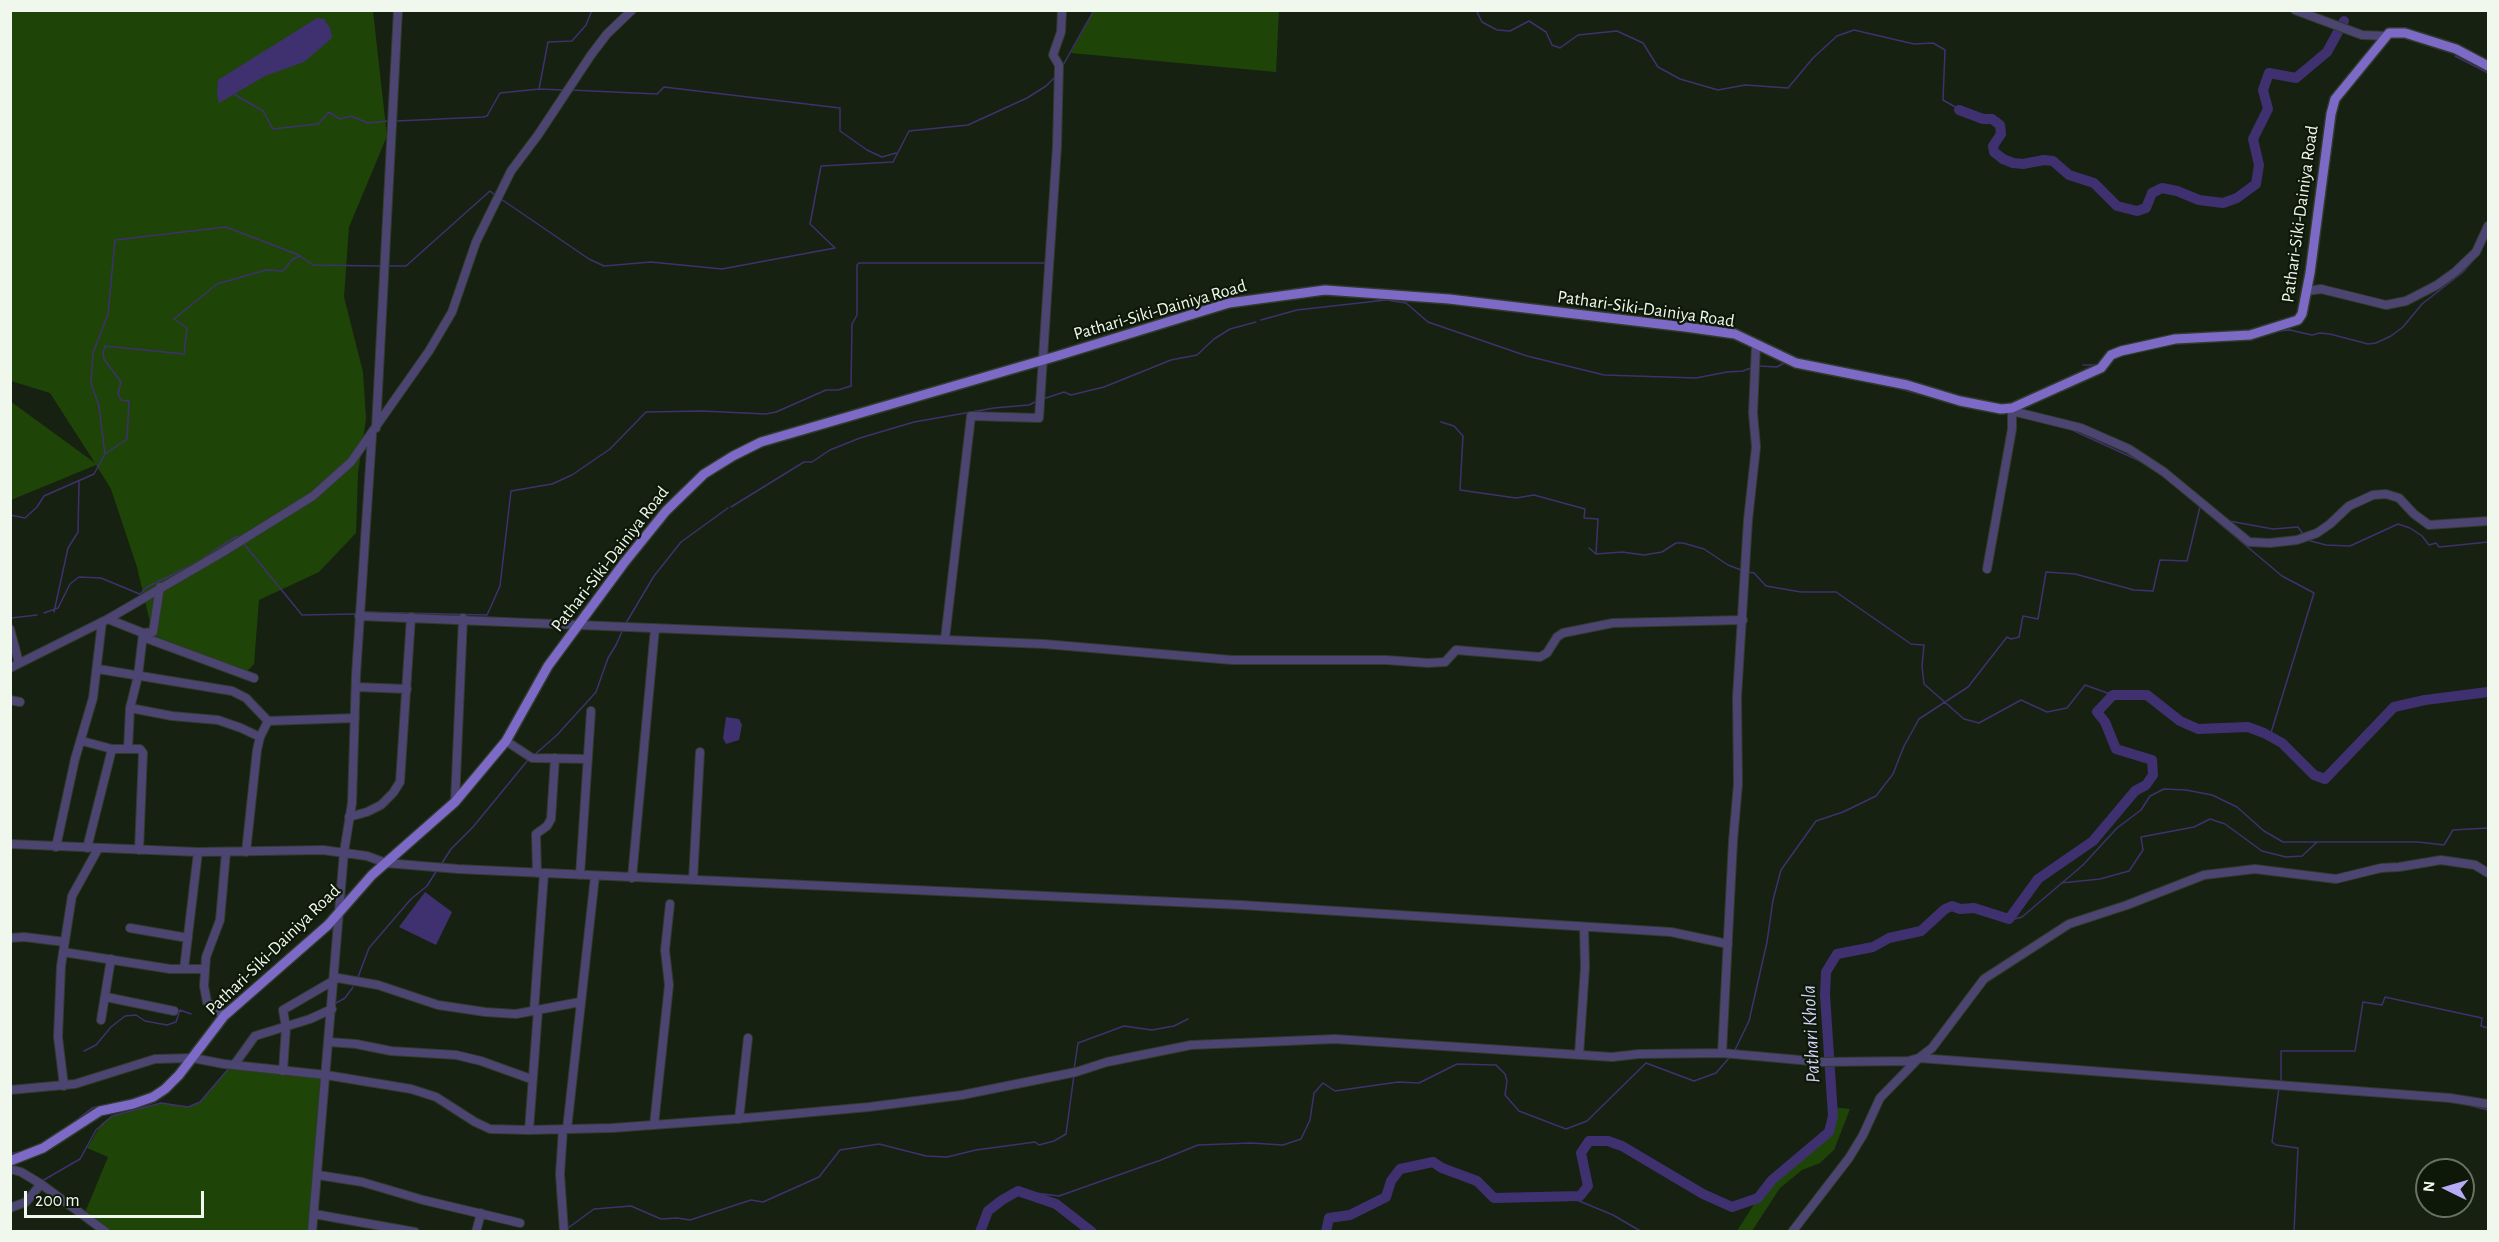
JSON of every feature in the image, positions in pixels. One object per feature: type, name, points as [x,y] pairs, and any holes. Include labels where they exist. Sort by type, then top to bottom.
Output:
[{"type":"main road","points":[[2386,36],[2389,33],[2405,33],[2456,49],[2488,66]]},
{"type":"main road","name":"Pathari-Siki-Dainiya Road","points":[[10,1161],[43,1148],[100,1111],[153,1097],[165,1089],[193,1058],[224,1016],[328,925],[386,863],[455,802],[506,741],[548,666],[666,511],[704,474],[761,442],[1228,303],[1325,290],[1449,299],[1735,334],[1796,363],[1907,385],[1960,401],[2001,409],[2012,408],[2100,368],[2111,355],[2121,351],[2175,339],[2250,335],[2298,320],[2302,314],[2307,291],[2335,99],[2386,36]]},
{"type":"street","points":[[312,1232],[344,852],[350,817],[359,616],[374,432],[398,10]]},
{"type":"street","points":[[10,668],[105,621],[223,552],[313,496],[351,462],[429,351],[452,312],[476,242],[511,171],[607,34],[632,10]]},
{"type":"street","points":[[945,639],[971,416],[1039,418],[1057,153],[1059,64],[1053,55],[1060,32],[1062,10]]},
{"type":"street","points":[[2295,10],[2362,35],[2386,36]]},
{"type":"street","points":[[2307,291],[2321,289],[2386,305],[2406,301],[2437,285],[2467,261],[2476,252],[2488,225]]},
{"type":"street","points":[[1722,1053],[1732,841],[1738,784],[1737,697],[1748,520],[1756,447],[1753,413],[1756,345]]},
{"type":"street","points":[[2012,408],[2016,412],[2081,428],[2129,449],[2164,472],[2249,542],[2279,542],[2317,533],[2349,506],[2373,495],[2386,494],[2399,498],[2414,514],[2429,525],[2488,520]]},
{"type":"street","points":[[1988,569],[2014,418],[2012,408]]},
{"type":"street","points":[[143,635],[150,634],[154,630],[160,587]]},
{"type":"street","points":[[359,616],[463,618],[945,639],[1044,644],[1232,660],[1386,660],[1428,663],[1445,662],[1456,650],[1540,657],[1547,653],[1557,637],[1563,633],[1613,623],[1743,620]]},
{"type":"street","points":[[350,817],[368,812],[381,805],[400,782],[411,617]]},
{"type":"street","points":[[455,802],[463,618]]},
{"type":"street","points":[[105,621],[254,678]]},
{"type":"street","points":[[56,847],[75,759],[93,698],[105,621]]},
{"type":"street","points":[[632,878],[655,628]]},
{"type":"street","points":[[10,629],[19,663]]},
{"type":"street","points":[[128,749],[130,708],[138,676],[143,635]]},
{"type":"street","points":[[98,669],[232,691],[246,698],[268,721],[355,718]]},
{"type":"street","points":[[356,687],[407,689]]},
{"type":"street","points":[[10,700],[20,702]]},
{"type":"street","points":[[130,708],[172,716],[218,720],[260,737]]},
{"type":"street","points":[[580,875],[591,711]]},
{"type":"street","points":[[246,852],[260,737],[268,721]]},
{"type":"street","points":[[82,741],[112,748],[140,749],[143,753],[139,850]]},
{"type":"street","points":[[506,741],[532,758],[588,759]]},
{"type":"street","points":[[87,848],[112,748]]},
{"type":"street","points":[[693,880],[700,752]]},
{"type":"street","points":[[529,1130],[536,1010],[540,873],[536,834],[547,826],[551,819],[555,758]]},
{"type":"street","points":[[10,854],[12,844],[198,852],[292,849],[344,852],[386,863],[540,873],[1241,905],[1671,932],[1728,944]]},
{"type":"street","points":[[64,1086],[58,1037],[63,952],[72,897],[98,849]]},
{"type":"street","points":[[184,969],[198,852]]},
{"type":"street","points":[[224,1016],[205,997],[205,969],[209,946],[220,920],[226,852]]},
{"type":"street","points":[[1792,1232],[1849,1158],[1863,1135],[1880,1098],[1937,1041],[1984,979],[2069,924],[2127,905],[2204,875],[2255,869],[2336,879],[2381,868],[2441,860],[2475,866],[2488,873]]},
{"type":"street","points":[[564,1232],[560,1174],[595,876]]},
{"type":"street","points":[[654,1125],[669,985],[664,950],[670,904]]},
{"type":"street","points":[[1579,1055],[1585,967],[1584,927]]},
{"type":"street","points":[[130,928],[188,938]]},
{"type":"street","points":[[10,938],[35,938],[65,942]]},
{"type":"street","points":[[63,952],[184,969],[205,969]]},
{"type":"street","points":[[101,1020],[111,959]]},
{"type":"street","points":[[283,1071],[286,1027],[283,1010],[333,980],[342,978],[378,985],[448,1007],[500,1013],[536,1010],[580,1002]]},
{"type":"street","points":[[106,997],[174,1011]]},
{"type":"street","points":[[234,1065],[255,1036],[332,1009]]},
{"type":"street","points":[[739,1119],[748,1038]]},
{"type":"street","points":[[10,1090],[64,1086],[155,1059],[193,1058],[224,1064],[326,1075],[426,1093],[490,1129],[565,1129],[739,1119],[869,1107],[962,1095],[1076,1072],[1107,1062],[1191,1045],[1335,1039],[1612,1057],[1639,1054],[1722,1053],[1822,1062],[1908,1061],[1919,1058],[2450,1098],[2488,1104]]},
{"type":"street","points":[[329,1042],[356,1044],[390,1052],[435,1052],[456,1055],[481,1061],[531,1079]]},
{"type":"street","points":[[10,1169],[21,1172],[41,1184],[106,1232]]},
{"type":"street","points":[[318,1175],[362,1182],[423,1200],[520,1223]]},
{"type":"street","points":[[10,1208],[26,1202],[41,1184]]},
{"type":"street","points":[[476,1232],[481,1213]]},
{"type":"street","points":[[314,1214],[415,1232]]},
{"type":"green space","points":[[1094,10],[1279,11],[1276,72],[1071,53]]},
{"type":"green space","points":[[11,11],[373,11],[387,136],[349,227],[344,297],[363,372],[366,419],[358,473],[356,533],[319,572],[259,600],[254,664],[244,674],[153,635],[137,567],[111,489],[96,465],[11,500],[10,401],[95,463],[50,393],[11,381]]},
{"type":"green space","points":[[230,1067],[326,1075],[312,1231],[106,1231],[84,1215],[108,1157],[87,1148],[102,1123],[112,1116],[161,1103],[188,1107],[200,1102]]},
{"type":"green space","points":[[1832,1107],[1850,1109],[1834,1150],[1820,1163],[1802,1170],[1780,1188],[1752,1231],[1737,1231],[1772,1180],[1829,1132],[1833,1116]]},
{"type":"shaded area","points":[[317,18],[324,19],[330,28],[332,38],[304,62],[265,76],[219,103],[218,80]]},
{"type":"shaded area","points":[[726,717],[739,719],[742,725],[739,740],[726,744],[723,738]]},
{"type":"shaded area","points":[[425,892],[452,912],[436,945],[399,927]]},
{"type":"waterway","points":[[397,121],[483,117],[487,116],[500,93],[539,89],[548,42],[572,41],[586,25],[592,10]]},
{"type":"waterway","points":[[1062,67],[1094,10]]},
{"type":"waterway","points":[[1476,10],[1482,22],[1497,30],[1510,31],[1529,21],[1546,32],[1552,45],[1560,48],[1578,35],[1617,31],[1643,43],[1658,67],[1680,79],[1718,90],[1745,85],[1788,88],[1813,58],[1837,36],[1854,30],[1914,44],[1933,43],[1945,50],[1943,100],[1957,108]]},
{"type":"waterway","points":[[1959,110],[1983,119],[1992,119],[2000,125],[2001,134],[1993,146],[1994,152],[2003,159],[2023,164],[2044,160],[2053,161],[2069,175],[2094,183],[2117,206],[2137,211],[2146,208],[2152,193],[2162,188],[2199,200],[2223,203],[2237,198],[2256,184],[2259,165],[2253,139],[2268,109],[2263,90],[2269,73],[2296,78],[2327,52],[2344,21]]},
{"type":"waterway","points":[[2455,56],[2488,73]]},
{"type":"waterway","points":[[501,199],[589,259],[604,266],[651,262],[722,269],[835,248],[810,224],[821,166],[893,162],[909,131],[968,125],[1027,98],[1046,86],[1055,77]]},
{"type":"waterway","points":[[570,90],[657,94],[664,87],[840,108],[840,131],[867,150],[882,157],[896,153]]},
{"type":"waterway","points":[[539,89],[563,90]]},
{"type":"waterway","points":[[234,94],[263,111],[273,129],[318,124],[329,112],[340,119],[351,116],[368,123],[388,121]]},
{"type":"waterway","points":[[388,266],[406,266],[490,191],[495,195]]},
{"type":"waterway","points":[[10,515],[25,518],[37,507],[44,496],[94,474],[105,454],[99,406],[91,383],[93,353],[108,314],[115,240],[226,227],[299,255]]},
{"type":"waterway","points":[[105,454],[127,439],[129,401],[121,400],[118,394],[121,382],[104,359],[105,346],[184,354],[187,328],[174,319],[217,284],[266,270],[283,271],[293,259],[300,256],[313,265],[380,266]]},
{"type":"waterway","points":[[2279,331],[2290,330],[2312,335],[2330,334],[2368,344],[2376,343],[2403,327],[2422,304],[2463,272],[2477,256]]},
{"type":"waterway","points":[[363,612],[487,615],[500,586],[511,491],[552,484],[572,475],[610,449],[646,412],[702,411],[766,414],[776,412],[826,390],[838,390],[851,386],[852,324],[857,315],[857,265],[859,263],[1047,263]]},
{"type":"waterway","points":[[1261,320],[1297,310],[1386,300],[1406,303],[1428,322],[1527,356],[1604,375],[1696,378],[1751,368]]},
{"type":"waterway","points":[[1043,399],[1064,392],[1071,395],[1104,387],[1171,360],[1197,355],[1214,339],[1230,329],[1256,322]]},
{"type":"waterway","points":[[2114,359],[2127,354]]},
{"type":"waterway","points":[[1759,366],[1777,367],[1786,362]]},
{"type":"waterway","points":[[2083,365],[2098,365]]},
{"type":"waterway","points":[[1893,387],[1952,403]]},
{"type":"waterway","points":[[731,507],[804,462],[812,462],[830,450],[860,438],[914,422],[994,408],[1029,405],[1037,401]]},
{"type":"waterway","points":[[1441,422],[1454,426],[1463,436],[1460,490],[1516,498],[1534,495],[1585,509],[1584,518],[1598,519],[1596,554]]},
{"type":"waterway","points":[[2070,429],[2142,462]]},
{"type":"waterway","points":[[2156,471],[2169,481]]},
{"type":"waterway","points":[[54,612],[68,548],[78,532],[79,482]]},
{"type":"waterway","points":[[2189,497],[2199,506]]},
{"type":"waterway","points":[[1734,1052],[1749,1021],[1781,870],[1816,821],[1843,812],[1876,796],[1893,774],[1904,746],[1919,719],[1968,687],[2007,637],[2011,639],[2019,637],[2023,616],[2038,619],[2046,572],[2075,574],[2134,590],[2153,591],[2160,560],[2187,561],[2200,507]]},
{"type":"waterway","points":[[626,623],[654,576],[681,542],[728,508]]},
{"type":"waterway","points":[[2206,512],[2282,576],[2314,593],[2270,736]]},
{"type":"waterway","points":[[2229,521],[2273,529],[2298,527],[2303,534]]},
{"type":"waterway","points":[[2307,540],[2326,545],[2350,546],[2398,524],[2422,536],[2429,545],[2436,543],[2439,547],[2488,542]]},
{"type":"waterway","points":[[140,594],[147,587],[196,563],[237,536],[239,538]]},
{"type":"waterway","points":[[1589,548],[1596,554],[1622,552],[1644,555],[1662,552],[1676,543],[1683,543],[1704,549],[1728,565],[1741,570]]},
{"type":"waterway","points":[[244,544],[302,615],[355,614]]},
{"type":"waterway","points":[[1748,572],[1754,573],[1766,586],[1801,592],[1836,592],[1911,644],[1924,645],[1922,666],[1924,684],[1964,719],[1979,723],[2021,700],[2047,712],[2067,708],[2085,685],[2113,695]]},
{"type":"waterway","points":[[44,613],[58,608],[70,584],[79,577],[101,578],[142,595]]},
{"type":"waterway","points":[[11,618],[37,615]]},
{"type":"waterway","points":[[533,756],[557,735],[596,692],[608,658],[623,629]]},
{"type":"waterway","name":"Pathari Khola","points":[[1326,1232],[1329,1218],[1350,1215],[1386,1197],[1391,1181],[1400,1169],[1433,1162],[1442,1168],[1477,1181],[1494,1198],[1580,1196],[1588,1186],[1581,1153],[1589,1141],[1608,1141],[1622,1146],[1703,1194],[1732,1207],[1758,1198],[1772,1180],[1829,1132],[1833,1116],[1825,995],[1826,972],[1837,954],[1873,947],[1889,938],[1921,931],[1945,909],[1952,906],[1960,909],[1974,908],[2009,919],[2038,879],[2093,841],[2135,791],[2146,785],[2153,775],[2152,760],[2116,749],[2105,722],[2097,712],[2113,695],[2147,695],[2180,721],[2198,729],[2248,727],[2264,733],[2282,743],[2314,775],[2325,779],[2394,707],[2425,700],[2488,692]]},
{"type":"waterway","points":[[442,863],[451,849],[473,827],[528,760]]},
{"type":"waterway","points":[[2011,920],[2022,917],[2083,865],[2117,828],[2141,810],[2150,796],[2164,789],[2212,795],[2237,807],[2264,831],[2283,842],[2418,842],[2444,845],[2453,830],[2488,828]]},
{"type":"waterway","points":[[2061,883],[2100,879],[2129,871],[2143,850],[2141,837],[2194,827],[2210,819],[2225,824],[2262,851],[2286,857],[2302,856],[2316,843]]},
{"type":"waterway","points":[[358,977],[369,948],[411,899],[427,886],[437,870]]},
{"type":"waterway","points":[[336,1003],[345,998],[353,987]]},
{"type":"waterway","points":[[2281,1083],[2281,1051],[2355,1051],[2363,1002],[2382,1005],[2385,997],[2482,1018],[2481,1026],[2488,1028]]},
{"type":"waterway","points":[[84,1051],[96,1045],[111,1027],[125,1016],[136,1015],[145,1021],[167,1025],[176,1022],[180,1010],[191,1014]]},
{"type":"waterway","points":[[1074,1070],[1078,1043],[1124,1026],[1152,1030],[1174,1026],[1188,1019]]},
{"type":"waterway","points":[[237,1055],[252,1033],[265,1029]]},
{"type":"waterway","points":[[1018,1191],[1059,1196],[1198,1145],[1251,1143],[1283,1145],[1301,1139],[1310,1120],[1314,1093],[1323,1083],[1335,1091],[1398,1082],[1419,1083],[1457,1064],[1496,1065],[1505,1074],[1507,1081],[1505,1095],[1519,1111],[1566,1129],[1587,1121],[1646,1063],[1694,1081],[1716,1073],[1729,1058]]},
{"type":"waterway","points":[[42,1181],[80,1159],[96,1130],[112,1116],[161,1103],[188,1107],[200,1102],[229,1068]]},
{"type":"waterway","points":[[568,1228],[594,1209],[631,1206],[661,1219],[690,1220],[751,1200],[763,1202],[819,1177],[840,1150],[879,1144],[926,1156],[947,1157],[976,1150],[1035,1142],[1039,1145],[1054,1141],[1066,1134],[1074,1075]]},
{"type":"waterway","points":[[2279,1087],[2272,1142],[2276,1145],[2298,1148],[2294,1232]]},
{"type":"waterway","points":[[2290,1090],[2414,1099]]},
{"type":"waterway","points":[[70,1125],[92,1108],[136,1098]]},
{"type":"waterway","points":[[2463,1104],[2488,1110]]},
{"type":"waterway","points":[[10,1154],[24,1151]]},
{"type":"waterway","name":"Pathari Khola","points":[[980,1232],[988,1211],[1018,1191],[1056,1204],[1092,1232]]},
{"type":"waterway","points":[[1572,1198],[1613,1215],[1642,1232]]}]
